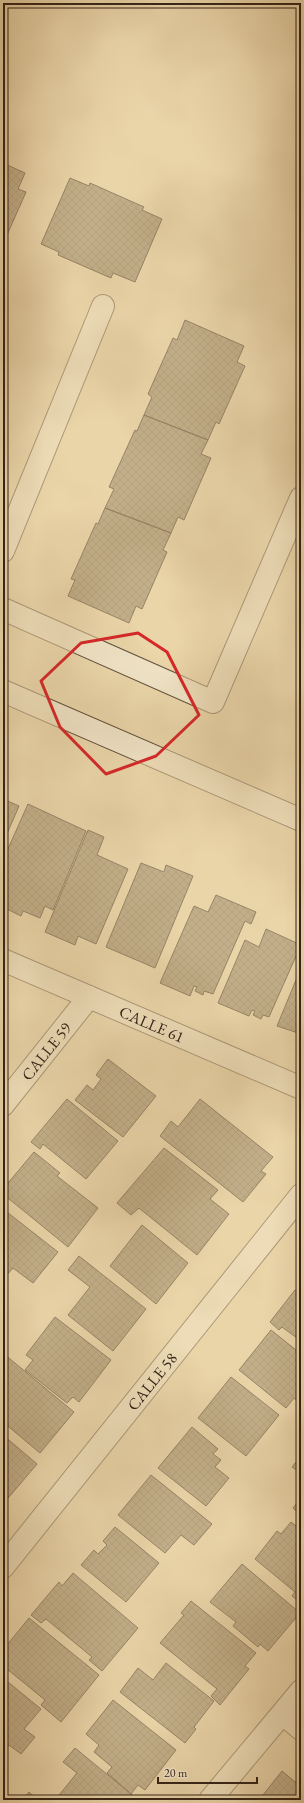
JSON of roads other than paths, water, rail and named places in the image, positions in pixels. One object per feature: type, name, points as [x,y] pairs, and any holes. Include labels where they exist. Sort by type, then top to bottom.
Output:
[{"type":"street","points":[[3,551],[103,306]]},
{"type":"street","points":[[3,609],[213,702],[301,498]]},
{"type":"street","points":[[3,690],[301,820]]},
{"type":"street","name":"CALLE 61","points":[[3,960],[301,1088]]},
{"type":"street","name":"CALLE 59","points":[[3,1105],[89,998]]},
{"type":"street","name":"CALLE 58","points":[[3,1567],[301,1195]]},
{"type":"street","points":[[210,1800],[301,1691]]},
{"type":"street","points":[[282,1714],[301,1729]]}]
